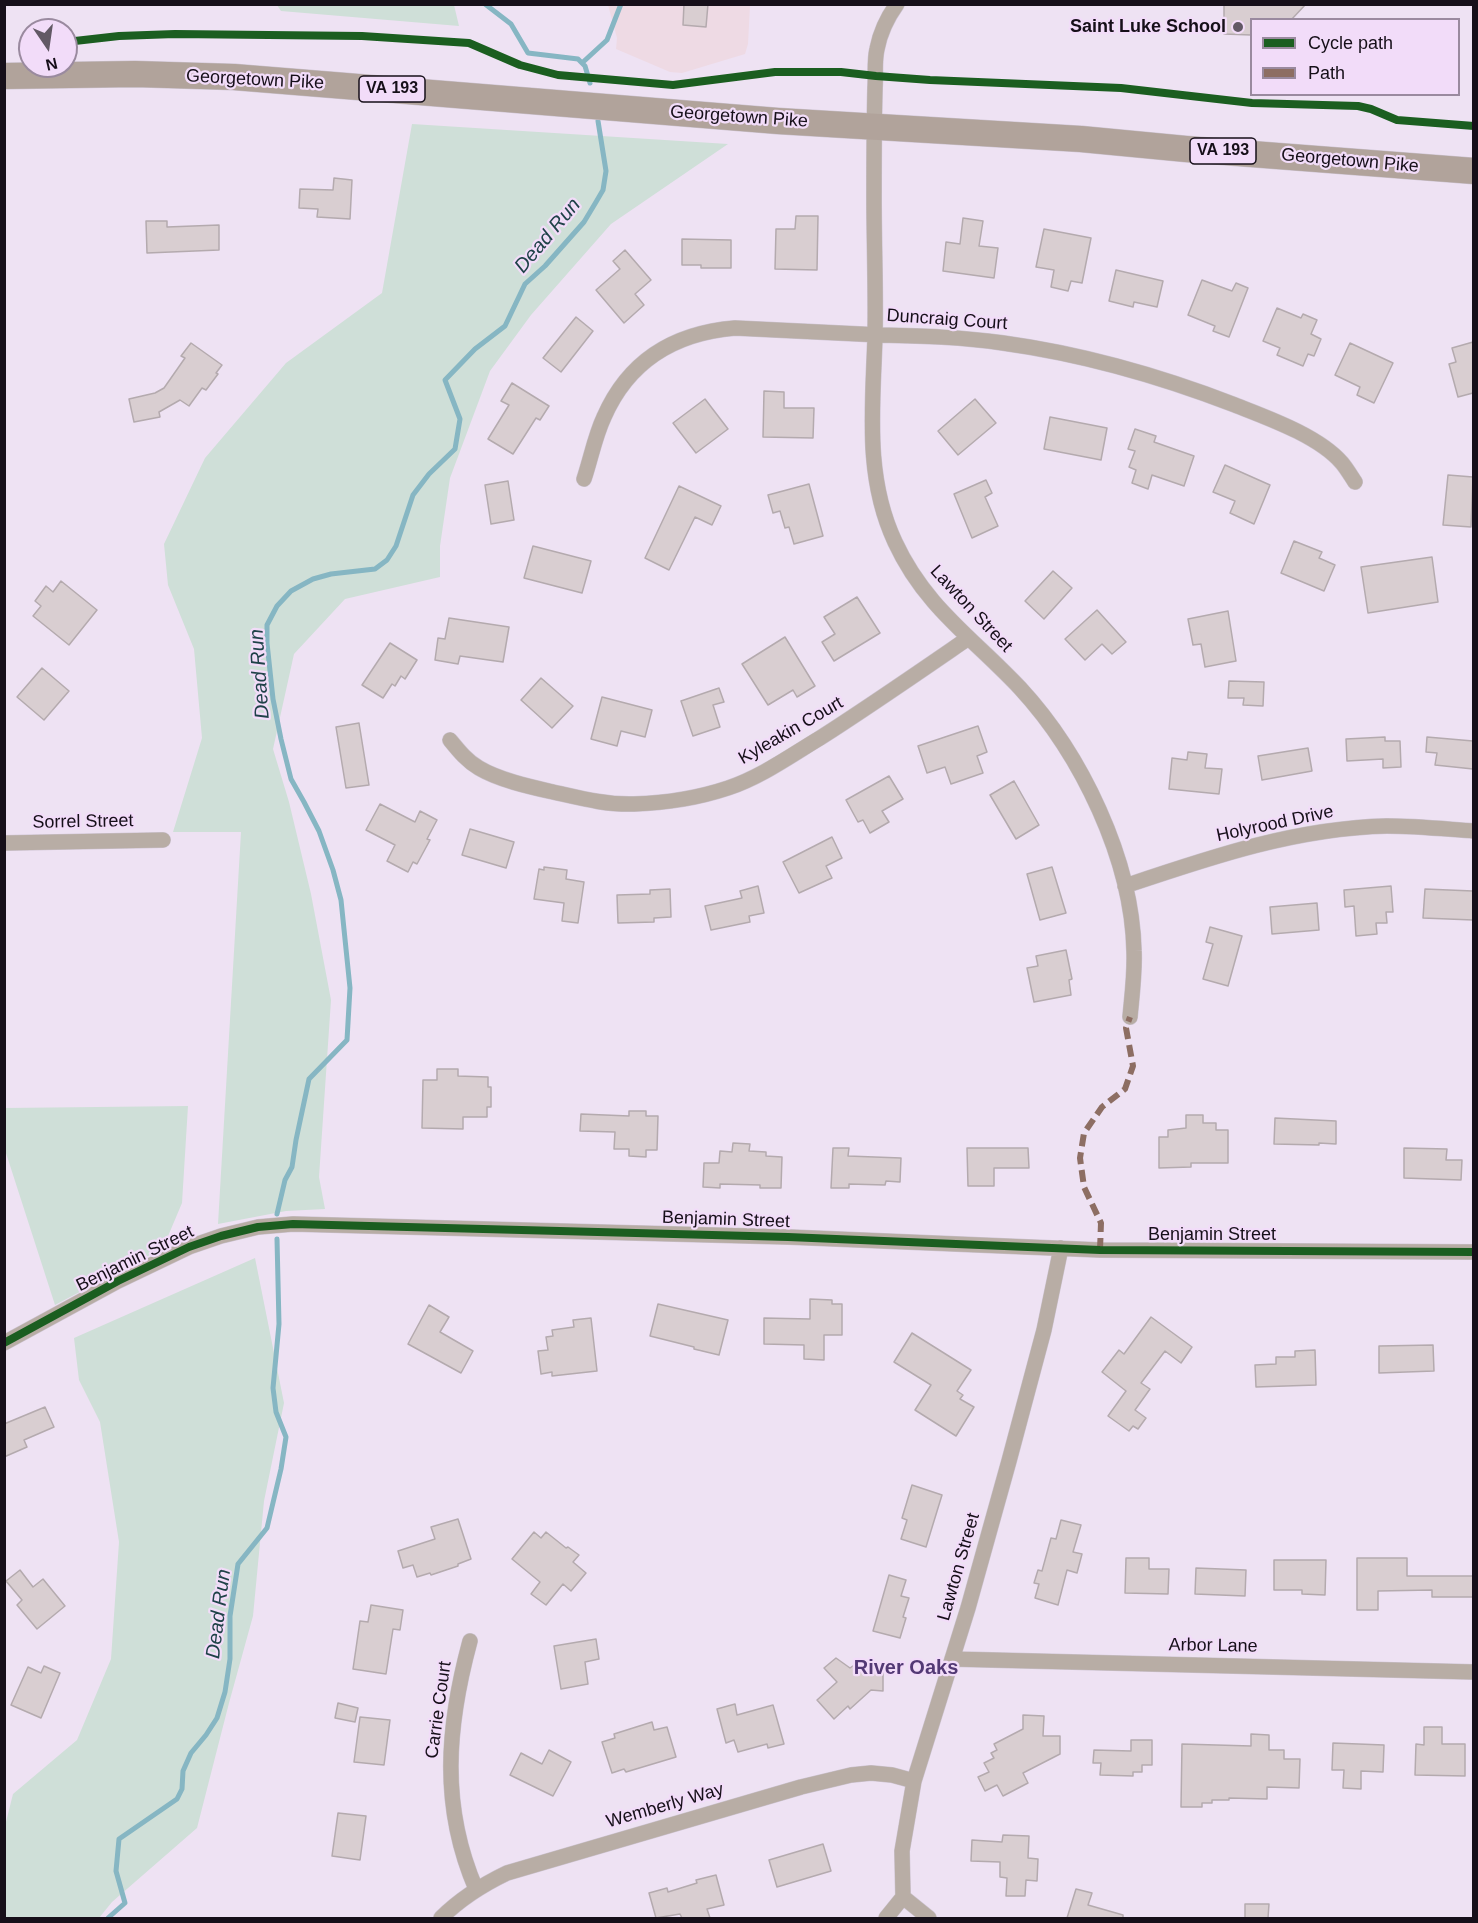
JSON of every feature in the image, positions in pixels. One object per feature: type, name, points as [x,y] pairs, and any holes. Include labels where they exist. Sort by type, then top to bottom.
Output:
[{"type":"main road","name":"Georgetown Pike","points":[[4,76],[135,74],[234,77],[778,121],[1081,139],[1473,171]]},
{"type":"street","name":"Lawton Street","points":[[897,4],[882,31],[876,52],[875,334],[872,446],[874,474],[882,508],[894,541],[911,573],[930,600],[1021,689],[1052,727],[1096,805],[1114,848],[1130,911],[1134,949],[1130,1017]]},
{"type":"street","name":"Duncraig Court","points":[[584,479],[603,418],[614,396],[629,376],[665,347],[688,336],[712,330],[735,328],[940,337],[1001,343],[1057,352],[1142,373],[1259,414],[1314,440],[1327,448],[1342,463],[1355,482]]},
{"type":"street","name":"Kyleakin Court","points":[[450,740],[463,756],[489,772],[547,790],[597,802],[632,804],[668,802],[699,796],[729,787],[775,766],[862,711],[968,639]]},
{"type":"street","name":"Holyrood Drive","points":[[1125,886],[1239,849],[1305,834],[1389,826],[1473,831]]},
{"type":"street","name":"Sorrel Street","points":[[4,843],[163,840]]},
{"type":"street","name":"Benjamin Street","points":[[4,1342],[118,1281],[189,1247],[258,1227],[293,1224],[562,1230],[1061,1248],[1473,1252]]},
{"type":"street","name":"Lawton Street","points":[[903,1897],[902,1851],[914,1781],[968,1608],[1038,1352],[1061,1248]]},
{"type":"street","name":"Carrie Court","points":[[470,1641],[460,1680],[453,1723],[450,1765],[457,1836],[476,1889]]},
{"type":"street","name":"Arbor Lane","points":[[952,1659],[1473,1672]]},
{"type":"street","name":"Wemberly Way","points":[[441,1918],[476,1889],[507,1873],[801,1787],[851,1775],[871,1773],[892,1775],[914,1781]]},
{"type":"street","points":[[886,1918],[903,1897],[929,1918]]},
{"type":"shaded area","points":[[277,5],[454,5],[459,26],[281,11]]},
{"type":"shaded area","points":[[608,5],[750,5],[748,44],[745,54],[682,73],[670,72],[616,49],[617,38]]},
{"type":"shaded area","points":[[412,124],[728,144],[611,224],[531,315],[490,371],[450,478],[440,546],[440,577],[345,599],[294,654],[273,749],[289,802],[311,894],[331,1000],[319,1177],[325,1209],[286,1211],[218,1224],[241,832],[173,832],[202,738],[194,649],[168,585],[164,544],[205,458],[286,363],[382,293]]},
{"type":"shaded area","points":[[188,1106],[182,1203],[163,1248],[55,1305],[5,1150],[5,1108]]},
{"type":"shaded area","points":[[255,1258],[284,1403],[264,1501],[253,1616],[197,1828],[112,1902],[99,1918],[5,1918],[5,1826],[13,1794],[77,1740],[111,1659],[119,1542],[100,1422],[79,1380],[74,1338]]},
{"type":"building","points":[[684,4],[708,4],[706,27],[683,25]]},
{"type":"building","name":"Saint Luke School","points":[[1224,4],[1306,4],[1293,18],[1250,18],[1250,35],[1224,34]]},
{"type":"building","points":[[334,178],[352,180],[350,219],[317,217],[318,209],[299,208],[300,189],[333,190]]},
{"type":"building","points":[[796,216],[818,216],[817,270],[775,269],[776,229],[795,229]]},
{"type":"building","points":[[963,218],[983,221],[979,246],[998,248],[994,278],[943,271],[946,242],[960,244]]},
{"type":"building","points":[[146,221],[167,221],[167,227],[219,225],[219,250],[147,253]]},
{"type":"building","points":[[1044,229],[1091,238],[1082,283],[1071,281],[1068,291],[1051,287],[1054,270],[1036,267]]},
{"type":"building","points":[[682,239],[731,240],[731,268],[701,268],[701,265],[682,265]]},
{"type":"building","points":[[625,250],[651,280],[635,294],[644,305],[624,323],[596,290],[620,269],[613,261]]},
{"type":"building","points":[[1116,270],[1163,281],[1157,307],[1134,302],[1133,307],[1109,301]]},
{"type":"building","points":[[1202,280],[1232,291],[1236,283],[1248,288],[1229,337],[1213,331],[1215,326],[1188,315]]},
{"type":"building","points":[[1277,308],[1301,318],[1303,314],[1317,320],[1311,334],[1321,339],[1314,356],[1308,354],[1303,366],[1277,355],[1280,348],[1263,341]]},
{"type":"building","points":[[576,317],[593,331],[561,372],[543,358]]},
{"type":"building","points":[[1473,342],[1473,393],[1458,397],[1449,364],[1456,362],[1452,348]]},
{"type":"building","points":[[191,343],[222,365],[216,373],[218,374],[206,390],[202,388],[189,406],[180,400],[159,412],[160,417],[134,422],[129,399],[155,393],[164,388],[185,358],[181,356]]},
{"type":"building","points":[[1350,343],[1393,363],[1374,403],[1357,395],[1360,387],[1335,375]]},
{"type":"building","points":[[512,383],[549,406],[540,420],[536,418],[513,454],[488,439],[509,405],[501,401]]},
{"type":"building","points":[[764,391],[784,392],[784,408],[814,408],[813,438],[763,437]]},
{"type":"building","points":[[705,399],[728,429],[696,453],[673,423]]},
{"type":"building","points":[[975,399],[996,423],[958,455],[938,431]]},
{"type":"building","points":[[1050,417],[1107,428],[1101,460],[1044,449]]},
{"type":"building","points":[[1135,429],[1156,436],[1154,442],[1194,456],[1184,486],[1152,475],[1148,489],[1132,483],[1136,470],[1129,467],[1135,451],[1128,449]]},
{"type":"building","points":[[1225,465],[1270,485],[1254,524],[1230,513],[1235,501],[1213,492]]},
{"type":"building","points":[[1448,475],[1473,477],[1471,527],[1443,525]]},
{"type":"building","points":[[986,480],[992,493],[985,497],[998,526],[972,538],[954,494]]},
{"type":"building","points":[[508,481],[514,520],[491,524],[485,485]]},
{"type":"building","points":[[809,484],[823,536],[794,544],[789,527],[785,528],[780,511],[773,513],[768,495]]},
{"type":"building","points":[[679,486],[721,506],[712,525],[695,517],[669,570],[645,558]]},
{"type":"building","points":[[1294,541],[1322,552],[1319,558],[1335,565],[1324,591],[1281,573]]},
{"type":"building","points":[[533,546],[591,561],[582,593],[524,578]]},
{"type":"building","points":[[1432,557],[1438,602],[1368,613],[1361,567]]},
{"type":"building","points":[[1053,571],[1072,588],[1044,619],[1025,601]]},
{"type":"building","points":[[61,581],[97,610],[69,645],[33,616],[41,606],[35,601],[46,586],[53,592]]},
{"type":"building","points":[[857,597],[880,633],[834,661],[822,642],[835,634],[824,617]]},
{"type":"building","points":[[1097,610],[1126,642],[1112,654],[1102,644],[1085,660],[1065,639]]},
{"type":"building","points":[[1228,611],[1236,661],[1205,667],[1201,644],[1193,645],[1188,619]]},
{"type":"building","points":[[449,618],[509,627],[503,662],[460,656],[458,664],[435,660],[438,638],[445,639]]},
{"type":"building","points":[[785,637],[815,686],[797,697],[793,690],[768,705],[742,664]]},
{"type":"building","points":[[390,643],[417,660],[405,679],[401,676],[395,686],[392,684],[383,698],[362,685]]},
{"type":"building","points":[[42,668],[69,691],[44,720],[17,697]]},
{"type":"building","points":[[541,678],[573,706],[552,728],[521,700]]},
{"type":"building","points":[[1229,681],[1264,682],[1263,706],[1243,705],[1244,698],[1228,698]]},
{"type":"building","points":[[719,688],[724,702],[713,705],[720,727],[693,736],[681,701]]},
{"type":"building","points":[[602,697],[652,710],[645,737],[621,731],[617,746],[591,739]]},
{"type":"building","points":[[359,723],[369,785],[346,788],[336,727]]},
{"type":"building","points":[[978,726],[987,752],[977,756],[983,773],[951,784],[945,767],[927,773],[918,746]]},
{"type":"building","points":[[1385,737],[1385,741],[1400,741],[1401,767],[1383,768],[1383,759],[1347,761],[1346,739]]},
{"type":"building","points":[[1427,737],[1473,741],[1473,769],[1435,765],[1437,753],[1426,752]]},
{"type":"building","points":[[1308,748],[1312,771],[1262,780],[1258,756]]},
{"type":"building","points":[[1188,752],[1207,754],[1205,768],[1222,769],[1219,794],[1169,789],[1172,758],[1187,760]]},
{"type":"building","points":[[889,776],[903,799],[882,811],[889,822],[870,833],[863,820],[858,822],[846,800]]},
{"type":"building","points":[[1014,781],[1039,825],[1016,839],[990,795]]},
{"type":"building","points":[[380,804],[415,822],[420,811],[437,820],[427,839],[430,840],[417,864],[413,862],[408,872],[387,861],[395,845],[366,830]]},
{"type":"building","points":[[470,829],[514,842],[506,868],[462,855]]},
{"type":"building","points":[[832,837],[842,858],[826,866],[832,878],[799,893],[783,862]]},
{"type":"building","points":[[544,867],[567,870],[566,879],[584,882],[578,923],[562,921],[564,903],[534,899],[539,869],[544,870]]},
{"type":"building","points":[[1052,867],[1066,913],[1040,920],[1027,874]]},
{"type":"building","points":[[758,886],[764,913],[749,916],[750,922],[711,930],[705,906],[742,898],[740,891]]},
{"type":"building","points":[[1391,886],[1393,912],[1386,912],[1387,923],[1376,923],[1377,934],[1356,936],[1354,906],[1345,907],[1344,890]]},
{"type":"building","points":[[670,889],[671,917],[654,918],[654,922],[618,923],[617,895],[650,894],[650,890]]},
{"type":"building","points":[[1425,889],[1473,891],[1473,920],[1423,918]]},
{"type":"building","points":[[1317,903],[1319,930],[1272,934],[1270,907]]},
{"type":"building","points":[[1210,927],[1242,936],[1228,986],[1203,979],[1213,944],[1206,942]]},
{"type":"building","points":[[1066,950],[1072,979],[1069,980],[1071,995],[1034,1002],[1027,968],[1038,966],[1036,956]]},
{"type":"building","points":[[437,1069],[458,1069],[458,1076],[488,1077],[488,1087],[491,1087],[491,1107],[487,1107],[487,1117],[463,1117],[463,1129],[422,1128],[423,1080],[437,1080]]},
{"type":"building","points":[[629,1111],[646,1111],[646,1116],[658,1116],[657,1150],[646,1150],[646,1157],[629,1156],[629,1149],[614,1149],[615,1132],[580,1131],[581,1114],[629,1116]]},
{"type":"building","points":[[1186,1115],[1203,1115],[1203,1123],[1216,1123],[1216,1130],[1228,1130],[1228,1163],[1191,1163],[1191,1167],[1159,1168],[1159,1137],[1168,1137],[1168,1130],[1186,1128]]},
{"type":"building","points":[[1275,1118],[1336,1121],[1336,1144],[1274,1144]]},
{"type":"building","points":[[733,1143],[750,1144],[749,1151],[766,1152],[766,1156],[782,1157],[781,1188],[720,1184],[720,1188],[703,1187],[704,1163],[719,1163],[720,1151],[732,1152]]},
{"type":"building","points":[[833,1148],[849,1148],[848,1156],[901,1158],[900,1182],[886,1181],[885,1185],[849,1184],[849,1188],[831,1188]]},
{"type":"building","points":[[967,1148],[1028,1148],[1029,1168],[994,1168],[994,1186],[968,1186]]},
{"type":"building","points":[[1404,1148],[1447,1149],[1446,1160],[1462,1160],[1461,1180],[1404,1178]]},
{"type":"building","points":[[810,1299],[832,1300],[832,1304],[842,1304],[842,1335],[824,1335],[824,1360],[804,1359],[804,1345],[764,1344],[764,1318],[810,1319]]},
{"type":"building","points":[[658,1304],[728,1320],[719,1355],[650,1336]]},
{"type":"building","points":[[429,1305],[449,1317],[440,1332],[473,1351],[461,1373],[408,1344]]},
{"type":"building","points":[[1151,1317],[1192,1347],[1181,1363],[1165,1351],[1141,1383],[1150,1389],[1135,1410],[1146,1418],[1138,1429],[1133,1426],[1129,1431],[1108,1416],[1126,1391],[1102,1372],[1119,1350],[1124,1354]]},
{"type":"building","points":[[591,1318],[597,1371],[552,1376],[552,1372],[541,1374],[538,1351],[548,1350],[546,1337],[553,1336],[552,1330],[574,1327],[573,1320]]},
{"type":"building","points":[[912,1333],[971,1370],[957,1391],[963,1395],[960,1399],[974,1407],[956,1436],[915,1410],[931,1385],[894,1362]]},
{"type":"building","points":[[1433,1345],[1434,1371],[1379,1373],[1379,1346]]},
{"type":"building","points":[[1315,1350],[1316,1385],[1256,1387],[1255,1365],[1276,1364],[1276,1357],[1295,1357],[1295,1351]]},
{"type":"building","points":[[45,1407],[54,1427],[24,1440],[27,1447],[4,1457],[4,1424]]},
{"type":"building","points":[[912,1485],[942,1495],[926,1547],[901,1539],[907,1520],[902,1518]]},
{"type":"building","points":[[458,1519],[471,1559],[431,1575],[430,1573],[417,1577],[413,1565],[403,1568],[398,1551],[435,1539],[431,1527]]},
{"type":"building","points":[[1061,1520],[1081,1525],[1073,1552],[1082,1554],[1077,1573],[1067,1570],[1058,1605],[1035,1598],[1039,1584],[1034,1583],[1038,1570],[1042,1571],[1051,1538],[1056,1539]]},
{"type":"building","points":[[534,1532],[541,1538],[546,1532],[579,1555],[573,1562],[586,1573],[571,1591],[563,1584],[546,1605],[531,1594],[540,1582],[512,1559]]},
{"type":"building","points":[[1126,1558],[1149,1558],[1149,1569],[1169,1569],[1168,1594],[1125,1593]]},
{"type":"building","points":[[1357,1558],[1407,1558],[1407,1576],[1473,1576],[1473,1597],[1432,1597],[1432,1590],[1378,1591],[1378,1610],[1357,1610]]},
{"type":"building","points":[[1274,1560],[1326,1560],[1325,1595],[1302,1594],[1302,1590],[1274,1590]]},
{"type":"building","points":[[1196,1568],[1246,1570],[1245,1596],[1195,1594]]},
{"type":"building","points":[[20,1570],[33,1587],[43,1579],[65,1606],[37,1629],[17,1605],[22,1600],[6,1581]]},
{"type":"building","points":[[889,1575],[906,1580],[901,1596],[909,1598],[900,1638],[873,1631]]},
{"type":"building","points":[[371,1605],[403,1610],[400,1630],[393,1629],[386,1674],[353,1669],[360,1621],[368,1622]]},
{"type":"building","points":[[596,1639],[599,1659],[585,1662],[588,1684],[561,1689],[554,1646]]},
{"type":"building","points":[[836,1658],[850,1668],[860,1661],[883,1665],[883,1691],[871,1690],[850,1709],[848,1706],[834,1719],[817,1700],[837,1682],[824,1668]]},
{"type":"building","points":[[44,1666],[60,1673],[41,1718],[11,1705],[28,1667],[41,1673]]},
{"type":"building","points":[[338,1703],[358,1708],[355,1722],[335,1718]]},
{"type":"building","points":[[735,1704],[737,1715],[773,1705],[784,1744],[768,1748],[767,1744],[738,1752],[734,1740],[726,1743],[717,1709]]},
{"type":"building","points":[[1023,1715],[1044,1716],[1043,1736],[1060,1736],[1060,1754],[1023,1773],[1028,1783],[1003,1796],[997,1785],[985,1791],[978,1777],[989,1772],[984,1763],[994,1758],[991,1753],[997,1750],[994,1744],[1023,1729]]},
{"type":"building","points":[[360,1717],[390,1720],[384,1765],[354,1762]]},
{"type":"building","points":[[652,1722],[654,1730],[667,1727],[676,1757],[626,1772],[624,1769],[612,1773],[602,1742],[615,1738],[614,1734]]},
{"type":"building","points":[[1424,1727],[1442,1727],[1442,1744],[1465,1744],[1465,1776],[1415,1775],[1416,1744],[1424,1745]]},
{"type":"building","points":[[1251,1734],[1269,1735],[1269,1750],[1284,1750],[1284,1759],[1300,1759],[1299,1788],[1267,1787],[1267,1799],[1229,1798],[1229,1800],[1212,1800],[1212,1803],[1202,1803],[1202,1807],[1181,1807],[1182,1744],[1251,1746]]},
{"type":"building","points":[[1131,1740],[1152,1740],[1152,1765],[1142,1765],[1142,1772],[1133,1772],[1133,1776],[1100,1775],[1101,1763],[1093,1763],[1094,1750],[1131,1751]]},
{"type":"building","points":[[1333,1743],[1384,1745],[1383,1772],[1361,1771],[1361,1789],[1343,1788],[1344,1770],[1332,1770]]},
{"type":"building","points":[[549,1750],[571,1762],[553,1796],[510,1775],[521,1753],[542,1764]]},
{"type":"building","points":[[338,1813],[366,1816],[360,1860],[332,1856]]},
{"type":"building","points":[[1003,1835],[1029,1836],[1028,1858],[1038,1859],[1037,1881],[1026,1880],[1025,1896],[1006,1896],[1007,1878],[1000,1877],[1000,1862],[971,1861],[972,1840],[1002,1842]]},
{"type":"building","points":[[823,1844],[831,1871],[777,1887],[769,1860]]},
{"type":"building","points":[[716,1875],[724,1905],[707,1909],[710,1918],[682,1918],[680,1914],[656,1918],[649,1893],[667,1888],[668,1892],[697,1883],[696,1880]]},
{"type":"building","points":[[1076,1889],[1092,1893],[1088,1905],[1123,1915],[1123,1918],[1067,1918]]},
{"type":"building","points":[[1245,1904],[1269,1904],[1268,1918],[1245,1918]]},
{"type":"waterway","name":"Dead Run","points":[[485,4],[511,24],[528,53],[578,59],[585,66],[590,83]]},
{"type":"waterway","points":[[582,63],[607,40],[621,4]]},
{"type":"waterway","name":"Dead Run","points":[[277,1214],[285,1180],[292,1167],[309,1079],[347,1040],[350,988],[341,900],[333,870],[319,831],[291,779],[281,739],[273,699],[267,625],[277,606],[291,591],[313,579],[331,574],[375,569],[387,560],[396,546],[413,495],[429,474],[455,449],[460,419],[445,380],[475,349],[505,326],[525,284],[545,266],[584,222],[603,190],[606,171],[598,121]]},
{"type":"waterway","name":"Dead Run","points":[[108,1918],[125,1903],[116,1871],[119,1839],[177,1799],[182,1789],[183,1771],[191,1753],[217,1718],[225,1692],[230,1659],[230,1616],[238,1564],[267,1528],[286,1437],[276,1412],[273,1388],[279,1324],[277,1239]]},
{"type":"marked path","points":[[1100,1250],[1101,1223],[1084,1187],[1080,1158],[1084,1133],[1102,1107],[1125,1089],[1133,1066],[1126,1028],[1130,1017]]},
{"type":"cycle path","points":[[78,41],[119,36],[175,34],[362,36],[469,43],[520,65],[558,75],[673,85],[775,72],[841,72],[930,80],[1121,88],[1252,103],[1358,106],[1397,120],[1474,126]]},
{"type":"cycle path","points":[[4,1343],[118,1281],[189,1247],[258,1227],[293,1224],[788,1237],[1100,1250],[1474,1252]]},
{"type":"place","name":"Saint Luke School","points":[[1238,27]]},
{"type":"district","name":"River Oaks","points":[[906,1668]]}]
